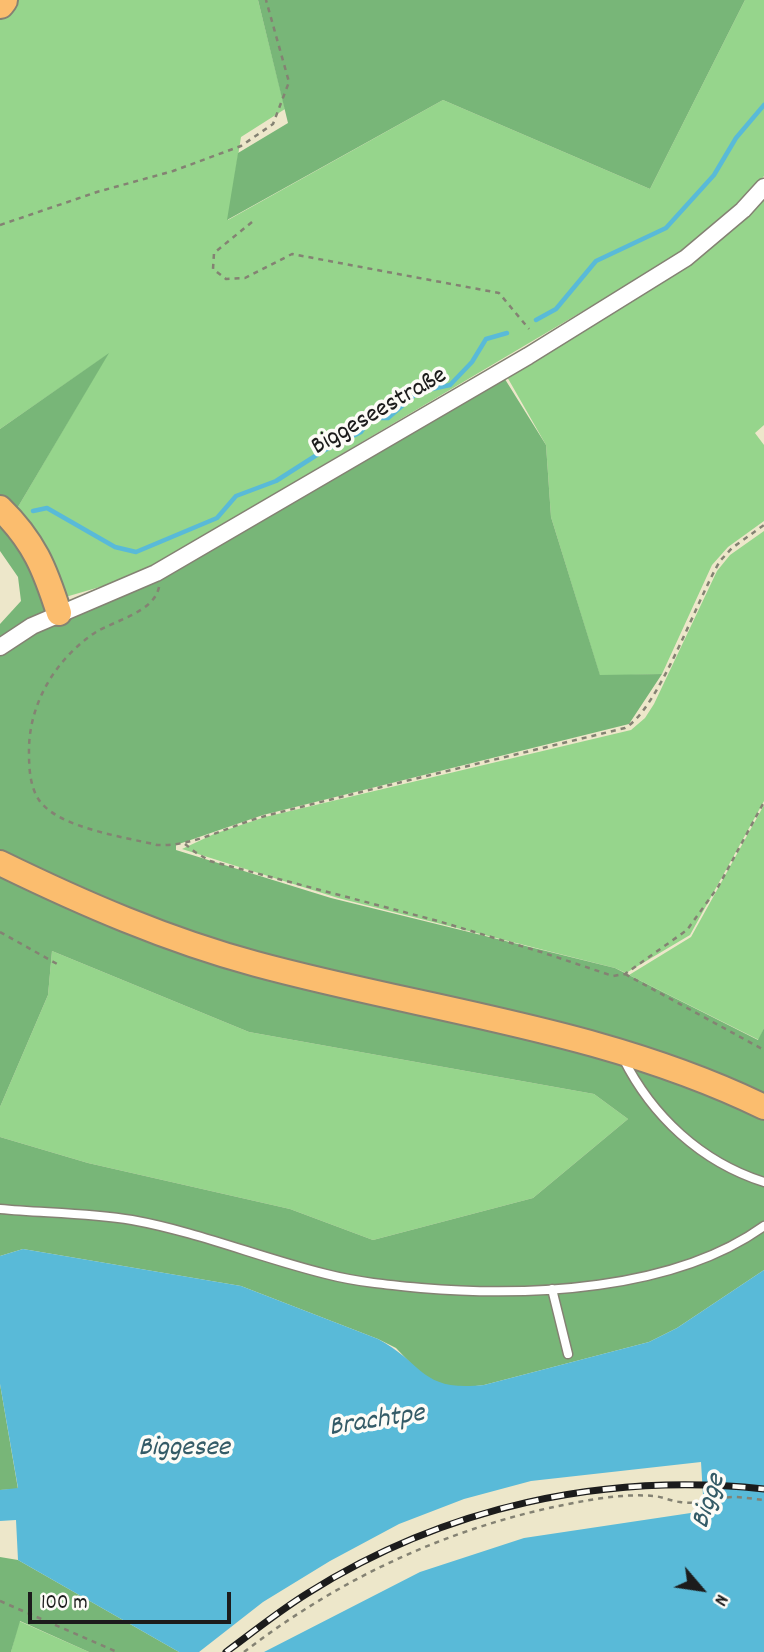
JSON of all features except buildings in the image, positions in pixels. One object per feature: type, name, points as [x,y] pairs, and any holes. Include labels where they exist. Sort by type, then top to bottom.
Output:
[{"type":"main road","points":[[0,508],[21,528],[45,570],[59,613]]},
{"type":"main road","points":[[0,863],[127,920],[253,963],[620,1051],[691,1075],[764,1107]]},
{"type":"street","name":"Biggeseestraße","points":[[0,647],[32,626],[59,613],[156,573],[528,356],[686,258],[743,210],[764,187]]},
{"type":"lane","points":[[620,1051],[635,1081],[671,1127],[711,1158],[764,1182]]},
{"type":"lane","points":[[0,1209],[82,1214],[134,1221],[328,1275],[387,1285],[492,1292],[601,1283],[688,1265],[722,1251],[764,1226]]},
{"type":"lane","points":[[552,1289],[568,1353]]},
{"type":"path","points":[[0,225],[97,192],[173,171],[240,146],[273,124],[289,82],[266,0]]},
{"type":"path","points":[[252,222],[214,253],[213,269],[226,279],[245,278],[292,254],[499,293],[528,330]]},
{"type":"path","points":[[156,573],[159,590],[155,598],[80,645],[41,694],[31,718],[29,765],[37,798],[55,816],[157,845],[185,844],[264,816],[625,728],[640,715],[654,693],[720,561],[732,548],[764,525]]},
{"type":"path","points":[[185,844],[210,861],[438,921],[613,976],[625,974],[687,930],[718,887],[764,802]]},
{"type":"path","points":[[0,932],[59,965]]},
{"type":"path","points":[[625,974],[764,1050]]},
{"type":"path","points":[[244,1652],[316,1601],[360,1576],[410,1552],[479,1526],[569,1504],[643,1496],[681,1503],[734,1497],[764,1500]]},
{"type":"path","points":[[0,1601],[117,1652]]},
{"type":"green space","points":[[11,0],[258,0],[285,109],[241,137],[228,220],[443,100],[650,189],[745,0],[764,0],[764,176],[738,206],[681,253],[134,577],[62,598],[15,512],[107,355],[0,429],[0,18]]},
{"type":"green space","points":[[258,0],[745,0],[650,189],[443,100],[227,220],[238,153],[288,123]]},
{"type":"green space","points":[[764,195],[764,425],[755,433],[764,445],[764,521],[728,547],[712,565],[662,674],[600,676],[551,517],[546,445],[506,375],[627,305],[689,263]]},
{"type":"green space","points":[[109,353],[15,512],[61,610],[161,579],[503,376],[546,445],[551,517],[600,675],[662,674],[629,724],[263,815],[176,845],[176,850],[331,898],[615,968],[758,1040],[764,1028],[764,1270],[677,1328],[649,1342],[484,1385],[459,1388],[437,1383],[418,1371],[396,1348],[378,1339],[241,1286],[23,1249],[0,1256],[0,1137],[88,1163],[290,1209],[373,1240],[533,1198],[628,1119],[594,1094],[249,1032],[52,951],[48,995],[0,1107],[0,624],[21,601],[18,577],[0,551],[0,429]]},
{"type":"green space","points":[[764,531],[764,801],[690,935],[626,973],[338,898],[182,849],[214,834],[265,817],[631,730],[645,718],[654,704],[717,571],[730,555]]},
{"type":"green space","points":[[764,805],[764,1028],[759,1040],[629,975],[691,937]]},
{"type":"green space","points":[[52,951],[249,1032],[594,1094],[628,1119],[533,1198],[373,1240],[290,1209],[88,1163],[0,1137],[0,1107],[48,995]]},
{"type":"green space","points":[[0,1384],[18,1489],[0,1490]]},
{"type":"green space","points":[[0,1557],[18,1560],[179,1652],[89,1652],[20,1621],[11,1652],[0,1652]]},
{"type":"green space","points":[[19,1621],[89,1652],[11,1652]]},
{"type":"water","name":"Biggesee","points":[[23,1249],[241,1286],[378,1339],[435,1380],[463,1386],[484,1385],[649,1342],[677,1328],[764,1270],[764,1652],[264,1652],[420,1572],[524,1538],[704,1511],[701,1462],[531,1481],[464,1499],[399,1524],[330,1561],[263,1602],[199,1652],[179,1652],[18,1560],[16,1520],[0,1521],[0,1490],[18,1488],[0,1384],[0,1256]]},
{"type":"waterway","points":[[536,320],[556,309],[596,261],[666,228],[714,175],[736,138],[764,105]]},
{"type":"waterway","points":[[33,511],[47,508],[115,547],[136,552],[217,518],[236,496],[276,481],[323,451],[361,432],[371,418],[388,418],[418,392],[450,385],[472,362],[486,339],[507,333]]},
{"type":"railway","points":[[226,1652],[297,1600],[360,1563],[414,1538],[470,1518],[527,1502],[644,1486],[704,1485],[764,1489]]},
{"type":"water label","name":"Brachtpe","points":[[377,1423]]},
{"type":"water label","name":"Bigge","points":[[711,1502]]}]
